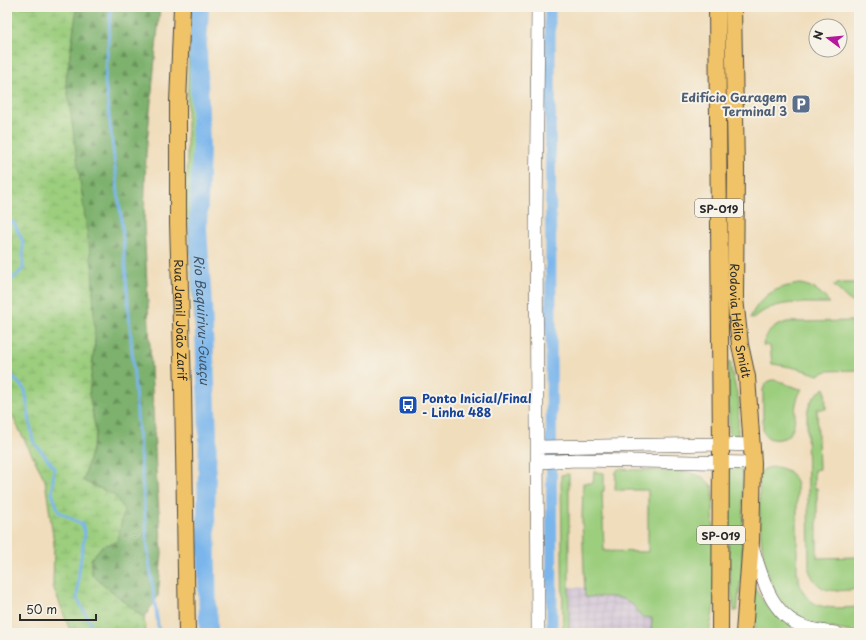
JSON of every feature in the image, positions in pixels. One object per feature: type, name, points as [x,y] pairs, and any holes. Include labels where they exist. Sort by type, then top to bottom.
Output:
[{"type":"main road","name":"Rua Jamil João Zarif","points":[[182,7],[178,102],[178,223],[184,396],[187,633]]},
{"type":"main road","name":"Rodovia Hélio Smidt","points":[[717,7],[722,444],[720,633]]},
{"type":"main road","name":"Rodovia Hélio Smidt","points":[[733,7],[736,168],[735,298],[740,345],[747,377],[753,463],[751,541],[744,633]]},
{"type":"main road","points":[[713,633],[720,607]]},
{"type":"street","points":[[538,7],[536,225],[543,461],[538,633]]},
{"type":"street","points":[[542,447],[722,444],[752,445]]},
{"type":"street","points":[[543,461],[753,463]]},
{"type":"street","points":[[751,541],[762,578],[774,604],[796,623],[811,629],[836,633]]},
{"type":"shaded area","points":[[568,587],[587,588],[588,597],[629,598],[652,616],[651,633],[569,633]]},
{"type":"green space","points":[[7,7],[77,7],[66,80],[92,267],[95,340],[89,394],[96,433],[83,481],[114,495],[124,509],[117,542],[102,546],[91,559],[92,575],[144,618],[146,633],[71,633],[53,586],[54,543],[45,480],[7,406],[7,271],[10,268],[11,235],[7,231]]},
{"type":"green space","points":[[77,7],[160,7],[146,153],[144,222],[156,470],[162,553],[158,596],[144,618],[92,576],[91,559],[102,546],[114,495],[83,481],[96,433],[89,394],[95,340],[66,80]]},
{"type":"green space","points":[[190,7],[197,7],[195,42],[195,160],[192,175],[193,225],[196,240],[194,248],[195,266],[202,317],[203,361],[202,363],[198,364],[187,212],[187,112]]},
{"type":"green space","points":[[841,283],[859,283],[859,302],[851,302],[833,285]]},
{"type":"green space","points":[[800,284],[817,290],[830,303],[799,303],[780,305],[761,312],[753,319],[750,318],[754,310],[764,298],[783,287]]},
{"type":"green space","points":[[859,321],[859,370],[827,371],[818,375],[795,368],[772,364],[770,346],[763,345],[766,336],[771,330],[778,325],[787,322]]},
{"type":"green space","points":[[730,361],[739,401],[738,438],[735,440],[729,437],[728,362]]},
{"type":"green space","points":[[773,380],[802,389],[796,402],[794,423],[791,432],[784,438],[776,439],[769,438],[763,431],[763,390],[766,383]]},
{"type":"green space","points":[[825,388],[826,409],[817,409],[819,469],[814,470],[814,488],[817,488],[817,558],[859,557],[859,589],[836,591],[823,588],[813,578],[809,570],[807,417],[812,400]]},
{"type":"green space","points":[[731,466],[742,469],[742,571],[737,611],[734,611],[729,573],[727,473]]},
{"type":"green space","points":[[776,467],[788,471],[794,478],[797,486],[797,572],[800,585],[811,601],[818,605],[836,608],[859,607],[859,632],[857,633],[821,626],[801,619],[786,607],[775,592],[768,575],[761,537],[759,476],[764,469]]},
{"type":"green space","points":[[618,469],[689,472],[703,477],[713,487],[714,606],[709,633],[651,633],[652,618],[641,617],[635,607],[625,600],[608,597],[585,597],[582,519],[583,483],[593,483],[594,472],[604,473],[604,491],[602,491],[604,551],[648,552],[648,490],[615,490],[616,472]]},
{"type":"green space","points":[[569,474],[569,633],[563,633],[561,475]]},
{"type":"green space","points":[[752,583],[769,609],[775,615],[789,625],[809,633],[756,633]]},
{"type":"waterway","points":[[111,7],[105,81],[122,226],[148,552],[159,633]]},
{"type":"waterway","name":"Rio Baquirivu-Guaçu","points":[[200,7],[198,44],[201,149],[198,229],[203,305],[208,435],[206,508],[208,633]]},
{"type":"waterway","points":[[550,7],[552,633]]},
{"type":"waterway","points":[[7,220],[14,223],[23,242],[23,269],[7,284]]},
{"type":"waterway","points":[[7,365],[11,375],[25,390],[33,441],[54,467],[52,493],[59,512],[82,524],[85,533],[79,571],[77,598],[92,626],[122,633]]},
{"type":"place","name":"Edifício Garagem Terminal 3","points":[[801,104]]},
{"type":"place","name":"Ponto Inicial/Final - Linha 488","points":[[408,405]]}]
